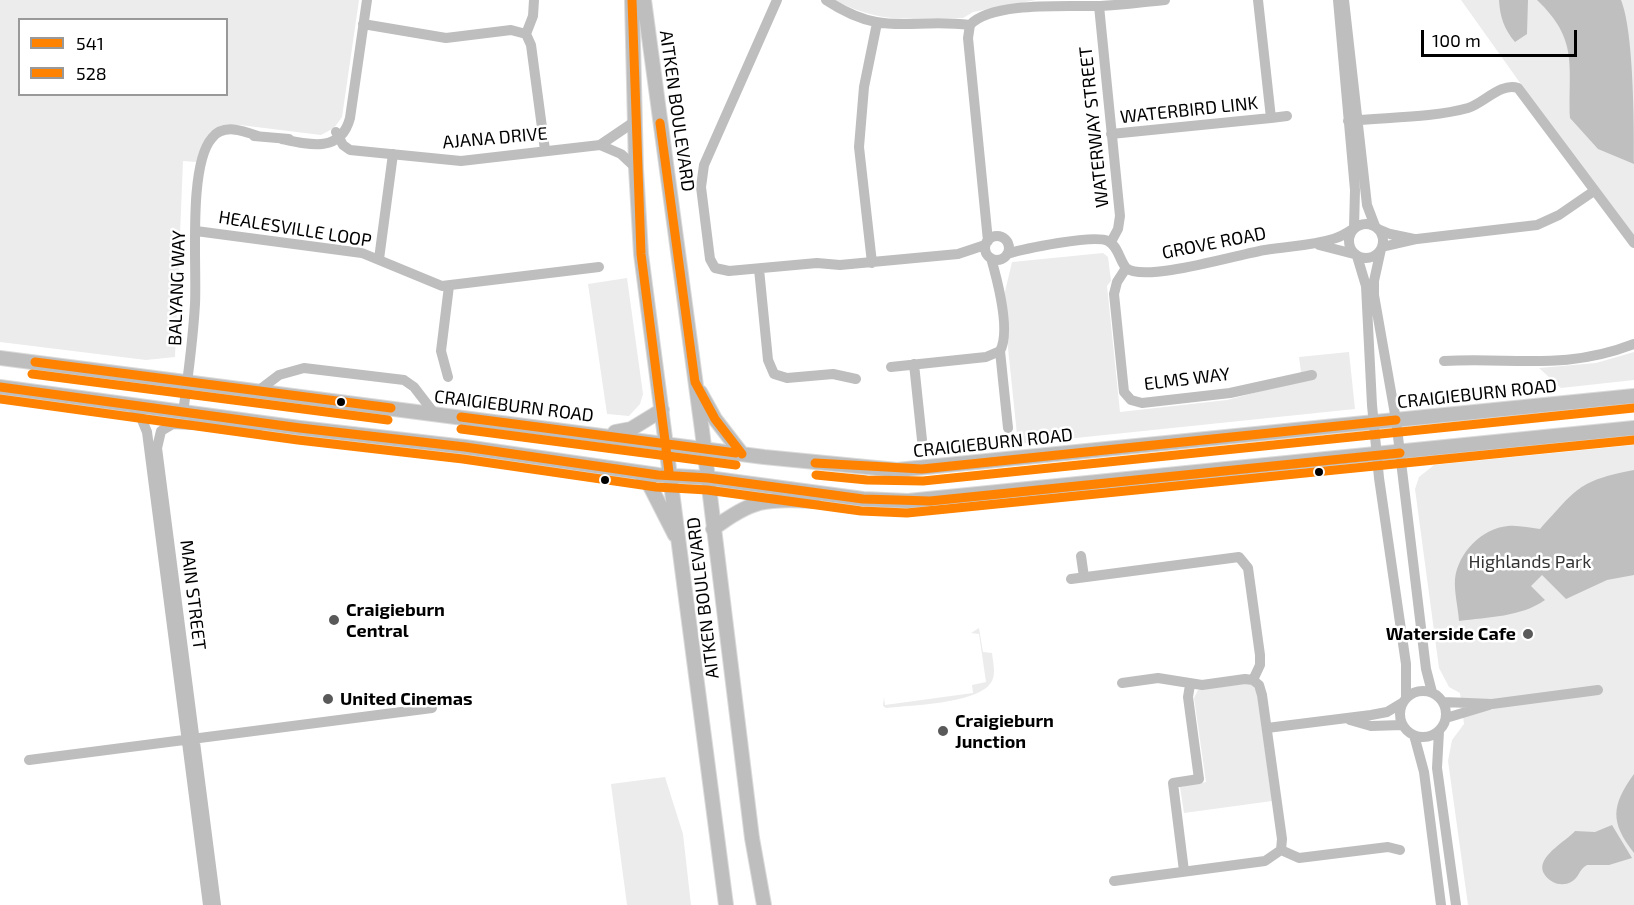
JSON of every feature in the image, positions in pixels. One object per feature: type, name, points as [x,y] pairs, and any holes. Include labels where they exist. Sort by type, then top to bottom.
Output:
[{"type":"main road","name":"AITKEN BOULEVARD","points":[[632,0],[634,122],[641,254],[726,905]]},
{"type":"main road","name":"AITKEN BOULEVARD","points":[[644,0],[708,478],[752,838],[765,905]]},
{"type":"main road","name":"CRAIGIEBURN ROAD","points":[[0,357],[742,454],[867,468],[922,469],[1634,396]]},
{"type":"main road","points":[[695,382],[715,419],[742,454]]},
{"type":"main road","points":[[0,387],[183,413],[465,447],[639,473],[708,478],[863,499],[930,501],[1634,428]]},
{"type":"main road","points":[[598,434],[631,429],[662,410]]},
{"type":"main road","points":[[639,473],[647,480],[679,542]]},
{"type":"main road","points":[[713,529],[752,503],[770,500],[832,502],[863,499]]},
{"type":"street","points":[[339,135],[350,106],[367,0]]},
{"type":"street","points":[[534,0],[533,16],[526,34],[531,45],[545,150]]},
{"type":"street","points":[[777,0],[704,165],[701,187],[710,259],[715,268],[723,272],[817,263],[840,266],[1098,239],[1111,243],[1126,268]]},
{"type":"street","points":[[826,0],[848,14],[877,23],[900,26],[949,22],[970,25],[981,17],[1025,7],[1099,6],[1165,0]]},
{"type":"street","name":"WATERBIRD LINK","points":[[1258,0],[1271,118]]},
{"type":"street","points":[[1338,0],[1366,205],[1383,237],[1374,295],[1396,420],[1426,669],[1432,692],[1444,702],[1492,704]]},
{"type":"street","points":[[1344,0],[1353,120],[1356,206],[1354,228],[1348,244],[1355,255],[1366,286],[1377,455],[1406,664],[1404,700],[1400,718],[1402,725],[1414,735],[1427,737],[1438,731],[1446,718],[1444,702]]},
{"type":"street","name":"WATERWAY STREET","points":[[1099,6],[1120,216],[1118,230],[1111,243]]},
{"type":"street","points":[[872,262],[858,147],[864,87],[877,23]]},
{"type":"street","points":[[363,24],[446,38],[511,30],[526,34]]},
{"type":"street","points":[[970,25],[968,38],[987,215],[988,250],[999,286],[1004,340],[1000,351],[1008,428]]},
{"type":"street","points":[[1353,120],[1458,110],[1479,103],[1508,86],[1514,86],[1524,93],[1634,243]]},
{"type":"street","name":"WATERBIRD LINK","points":[[1111,134],[1287,116]]},
{"type":"street","name":"AJANA DRIVE","points":[[339,135],[357,149],[453,162],[600,145],[634,122]]},
{"type":"street","name":"BALYANG WAY","points":[[183,413],[194,310],[196,189],[203,164],[216,142],[223,137],[322,139],[339,135]]},
{"type":"street","points":[[600,145],[621,154],[636,168]]},
{"type":"street","points":[[379,259],[393,154]]},
{"type":"street","points":[[1355,255],[1373,257],[1382,248],[1418,239],[1537,225],[1559,215],[1594,191]]},
{"type":"street","points":[[987,215],[1005,248],[999,286]]},
{"type":"street","points":[[1354,228],[1364,224],[1390,234],[1418,239]]},
{"type":"street","name":"GROVE ROAD","points":[[1126,268],[1138,272],[1192,267],[1245,253],[1313,244],[1341,237],[1354,228]]},
{"type":"street","name":"HEALESVILLE LOOP","points":[[196,231],[362,253],[429,282],[449,286],[599,267]]},
{"type":"street","points":[[988,250],[994,237],[1005,248]]},
{"type":"street","name":"GROVE ROAD","points":[[1313,244],[1355,255]]},
{"type":"street","name":"ELMS WAY","points":[[1126,268],[1117,282],[1114,294],[1124,392],[1131,400],[1154,402],[1209,396],[1312,375]]},
{"type":"street","points":[[759,269],[768,360],[774,374],[787,378],[833,374],[856,379]]},
{"type":"street","points":[[448,377],[441,351],[449,286]]},
{"type":"street","points":[[1444,361],[1554,362],[1581,358],[1634,344]]},
{"type":"street","points":[[891,367],[986,357],[1000,351]]},
{"type":"street","points":[[914,364],[922,440]]},
{"type":"street","points":[[258,391],[289,370],[315,369],[404,380],[414,387],[434,413]]},
{"type":"street","name":"MAIN STREET","points":[[130,406],[140,415],[147,432],[216,905]]},
{"type":"street","name":"MAIN STREET","points":[[208,905],[157,454],[160,433],[167,425],[173,424],[274,429],[300,428]]},
{"type":"street","points":[[1081,556],[1084,577]]},
{"type":"street","points":[[1071,579],[1239,557],[1248,568],[1260,656],[1260,665],[1253,680]]},
{"type":"street","points":[[1114,881],[1265,861],[1275,857],[1281,850],[1282,839],[1259,685],[1253,680],[1190,685],[1158,678],[1122,683]]},
{"type":"street","points":[[1184,872],[1173,783],[1199,779],[1188,697],[1190,685]]},
{"type":"street","points":[[1446,718],[1492,704],[1598,690]]},
{"type":"street","points":[[1267,728],[1387,712],[1418,691],[1432,692]]},
{"type":"street","points":[[29,760],[432,708]]},
{"type":"street","points":[[1343,718],[1371,726],[1402,725]]},
{"type":"street","points":[[1438,731],[1437,768],[1456,905]]},
{"type":"street","points":[[1414,735],[1424,772],[1442,905]]},
{"type":"street","points":[[1281,850],[1299,858],[1388,847],[1400,850]]},
{"type":"green space","points":[[0,0],[359,0],[342,117],[334,128],[321,135],[240,125],[221,127],[210,133],[197,162],[183,161],[175,357],[146,360],[0,342]]},
{"type":"green space","points":[[834,0],[1036,0],[973,12],[963,18],[912,19],[883,17]]},
{"type":"green space","points":[[1461,0],[1634,0],[1634,236],[1560,139]]},
{"type":"green space","points":[[1103,253],[1108,257],[1111,281],[1107,286],[1120,412],[1227,400],[1292,383],[1301,372],[1299,357],[1349,352],[1355,409],[1018,444],[1003,300],[1012,262]]},
{"type":"green space","points":[[627,278],[643,394],[640,404],[629,416],[607,414],[588,284]]},
{"type":"green space","points":[[1634,352],[1634,380],[1561,388],[1539,368],[1596,363]]},
{"type":"green space","name":"Highlands Park","points":[[1634,445],[1634,905],[1468,905],[1448,761],[1452,740],[1464,724],[1460,693],[1449,687],[1439,668],[1415,489],[1419,477],[1434,465]]},
{"type":"green space","points":[[979,628],[983,652],[992,653],[994,667],[992,681],[985,689],[960,699],[944,702],[886,708],[883,706],[884,697],[885,705],[973,693],[972,685],[986,682],[979,634],[971,633]]},
{"type":"green space","points":[[1251,683],[1257,692],[1272,801],[1184,813],[1180,787],[1206,782],[1194,698],[1198,690]]},
{"type":"green space","points":[[665,777],[683,834],[691,905],[627,905],[611,784]]},
{"type":"shaded area","points":[[1499,0],[1528,0],[1527,34],[1515,42],[1503,22]]},
{"type":"shaded area","points":[[1537,0],[1621,0],[1631,55],[1634,164],[1598,149],[1570,118],[1570,68],[1565,41],[1560,28]]},
{"type":"shaded area","points":[[1634,470],[1634,575],[1607,580],[1566,599],[1542,575],[1531,586],[1545,600],[1536,606],[1515,613],[1459,621],[1455,584],[1457,569],[1466,551],[1481,537],[1489,531],[1508,526],[1540,529],[1562,504],[1589,483]]},
{"type":"shaded area","points":[[1634,774],[1634,853],[1621,832],[1616,814],[1621,795]]},
{"type":"shaded area","points":[[1612,825],[1632,858],[1609,865],[1587,865],[1574,880],[1567,884],[1555,883],[1545,875],[1542,868],[1544,861],[1575,831],[1595,832]]},
{"type":"transit line","name":"541","points":[[632,0],[641,254],[669,472]]},
{"type":"transit line","name":"541","points":[[660,123],[695,382],[715,419],[742,454]]},
{"type":"transit line","name":"541","points":[[35,362],[391,408]]},
{"type":"transit line","name":"528","points":[[32,374],[388,420]]},
{"type":"transit line","name":"541","points":[[0,387],[300,428],[465,447],[658,475],[708,478],[863,499],[930,501],[1400,453]]},
{"type":"transit line","name":"528","points":[[0,399],[298,440],[463,459],[656,487],[707,490],[861,511],[907,513],[1634,440]]},
{"type":"transit line","name":"528","points":[[816,475],[867,480],[923,481],[1634,408]]},
{"type":"transit line","name":"541","points":[[461,417],[736,453]]},
{"type":"transit line","name":"541","points":[[815,463],[922,469],[1396,420]]},
{"type":"transit line","name":"528","points":[[461,429],[736,465]]},
{"type":"place","name":"Craigieburn Central","points":[[334,620]]},
{"type":"place","name":"Waterside Cafe","points":[[1528,634]]},
{"type":"place","name":"United Cinemas","points":[[328,699]]},
{"type":"place","name":"Craigieburn Junction","points":[[943,731]]}]
